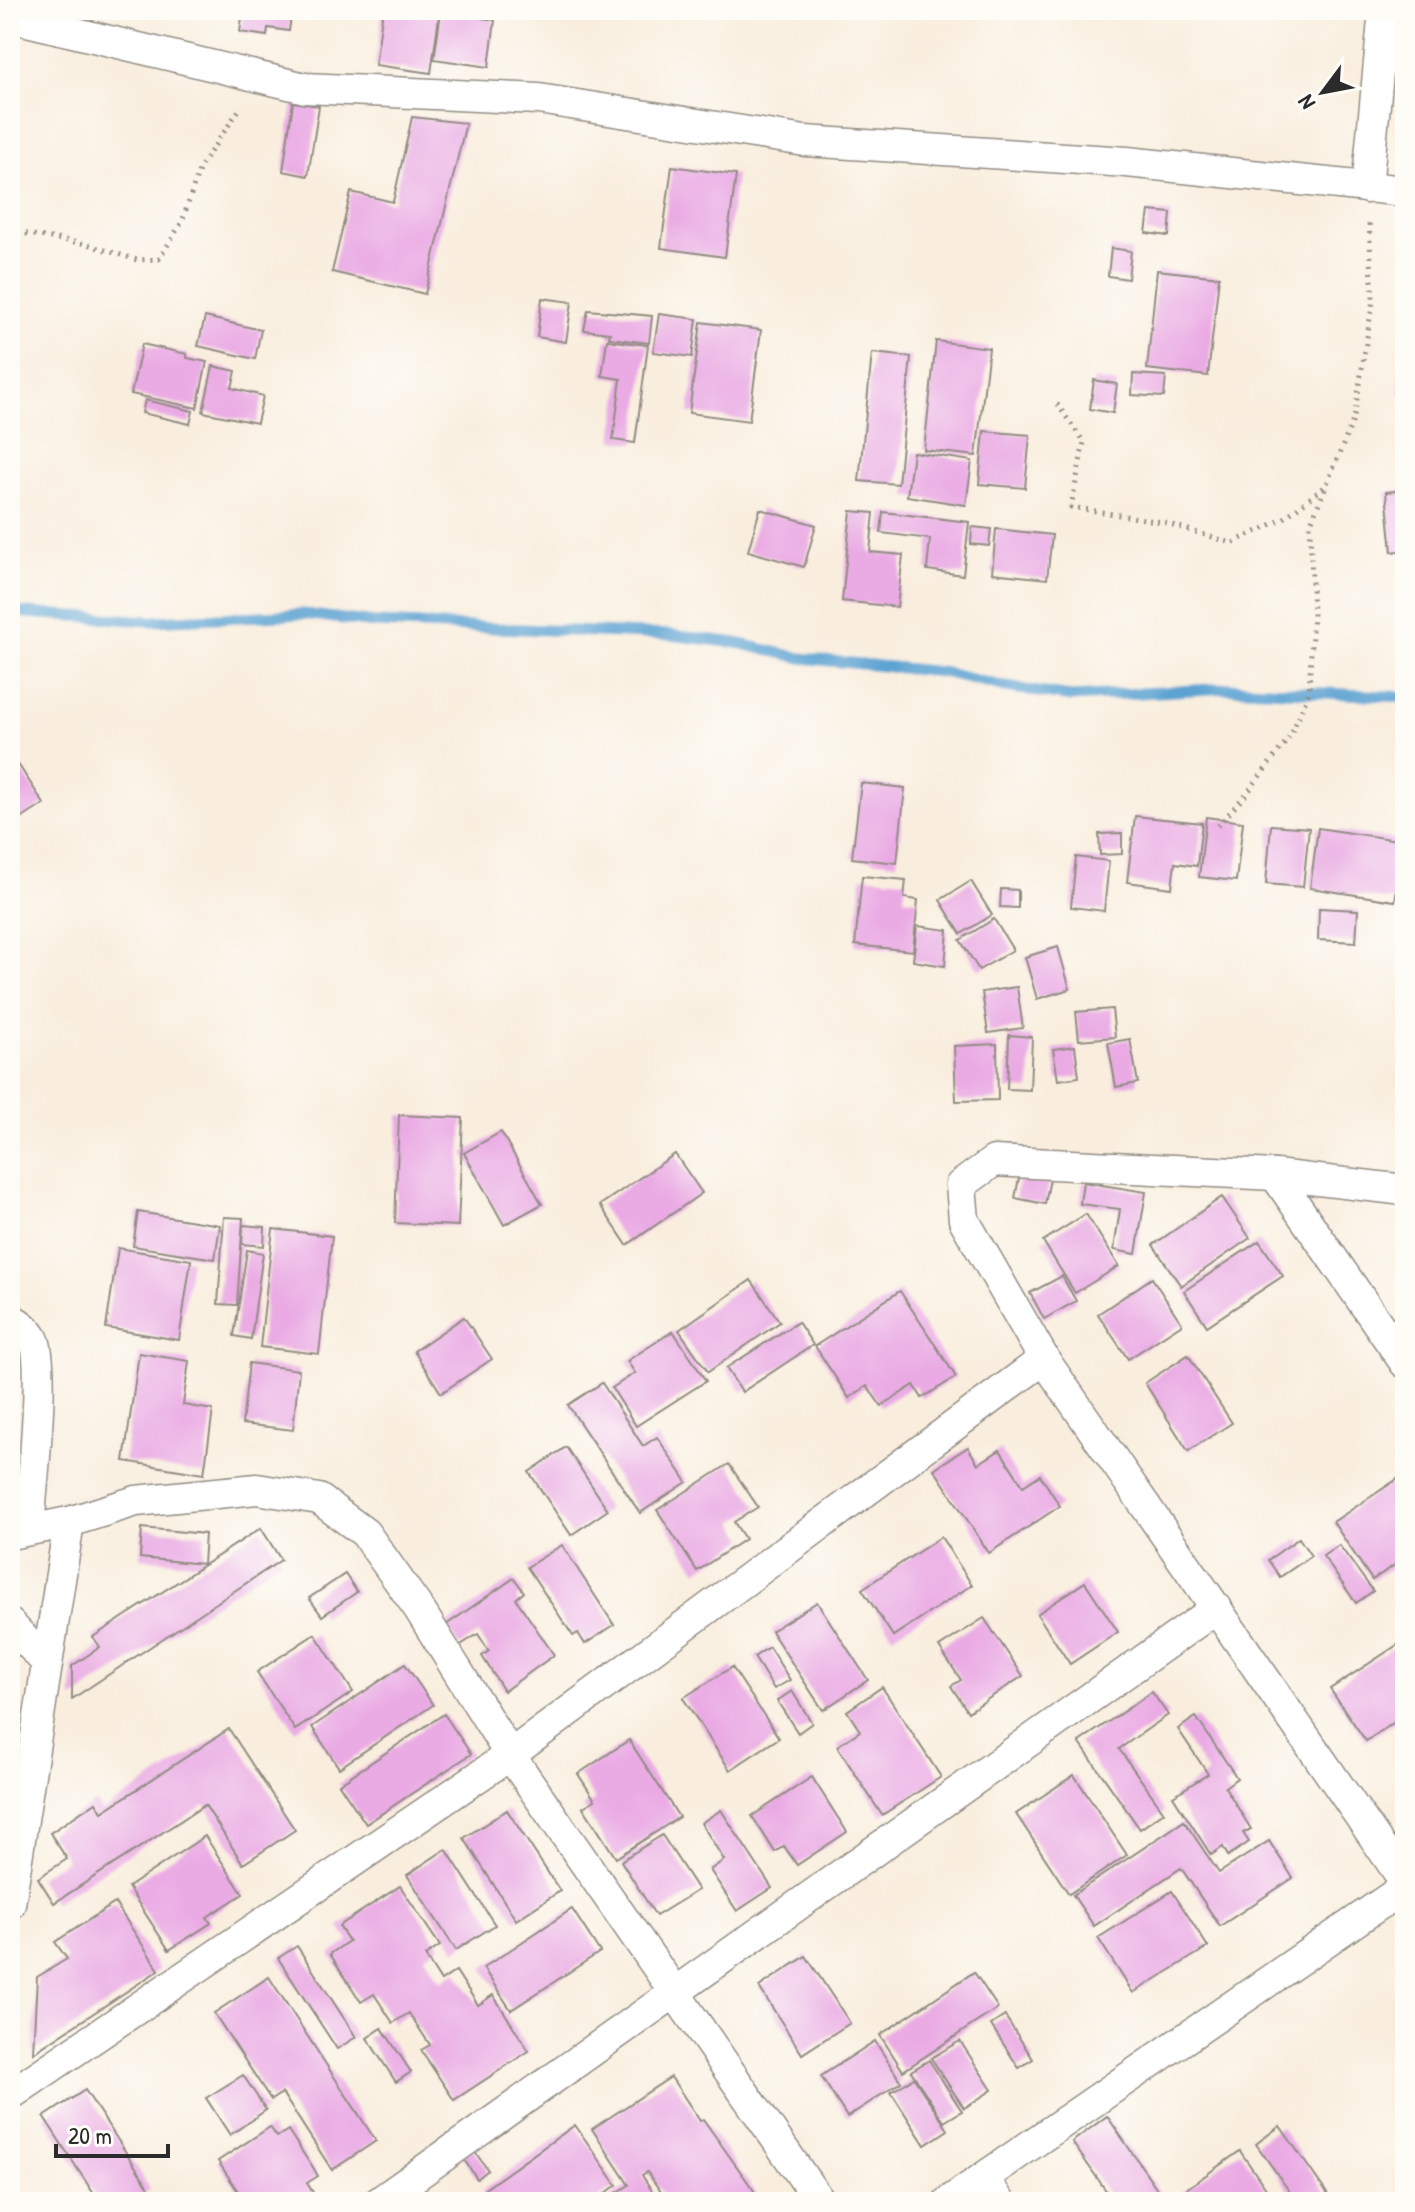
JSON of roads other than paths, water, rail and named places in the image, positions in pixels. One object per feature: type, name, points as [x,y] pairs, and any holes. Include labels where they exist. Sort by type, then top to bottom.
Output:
[{"type":"street","points":[[1367,188],[1384,10]]},
{"type":"street","points":[[10,17],[305,88],[539,99],[805,141],[1127,162],[1405,191]]},
{"type":"street","points":[[948,2202],[992,2190],[1405,1884],[1044,1359],[964,1220],[961,1185],[994,1161],[1275,1175],[1405,1190]]},
{"type":"street","points":[[1275,1175],[1405,1363]]},
{"type":"street","points":[[10,1318],[21,1324],[34,1339],[38,1353],[39,1384],[19,1531],[69,1522],[136,1501],[257,1489],[319,1499],[365,1533],[419,1609],[510,1755],[820,2202]]},
{"type":"street","points":[[10,2095],[510,1755],[1044,1359]]},
{"type":"street","points":[[10,1904],[69,1522]]},
{"type":"street","points":[[379,2202],[1217,1608]]},
{"type":"street","points":[[10,1624],[47,1663]]},
{"type":"waterway","points":[[10,612],[152,621],[303,614],[375,623],[670,635],[737,643],[801,658],[942,672],[1006,687],[1071,697],[1228,688],[1405,697]]}]
